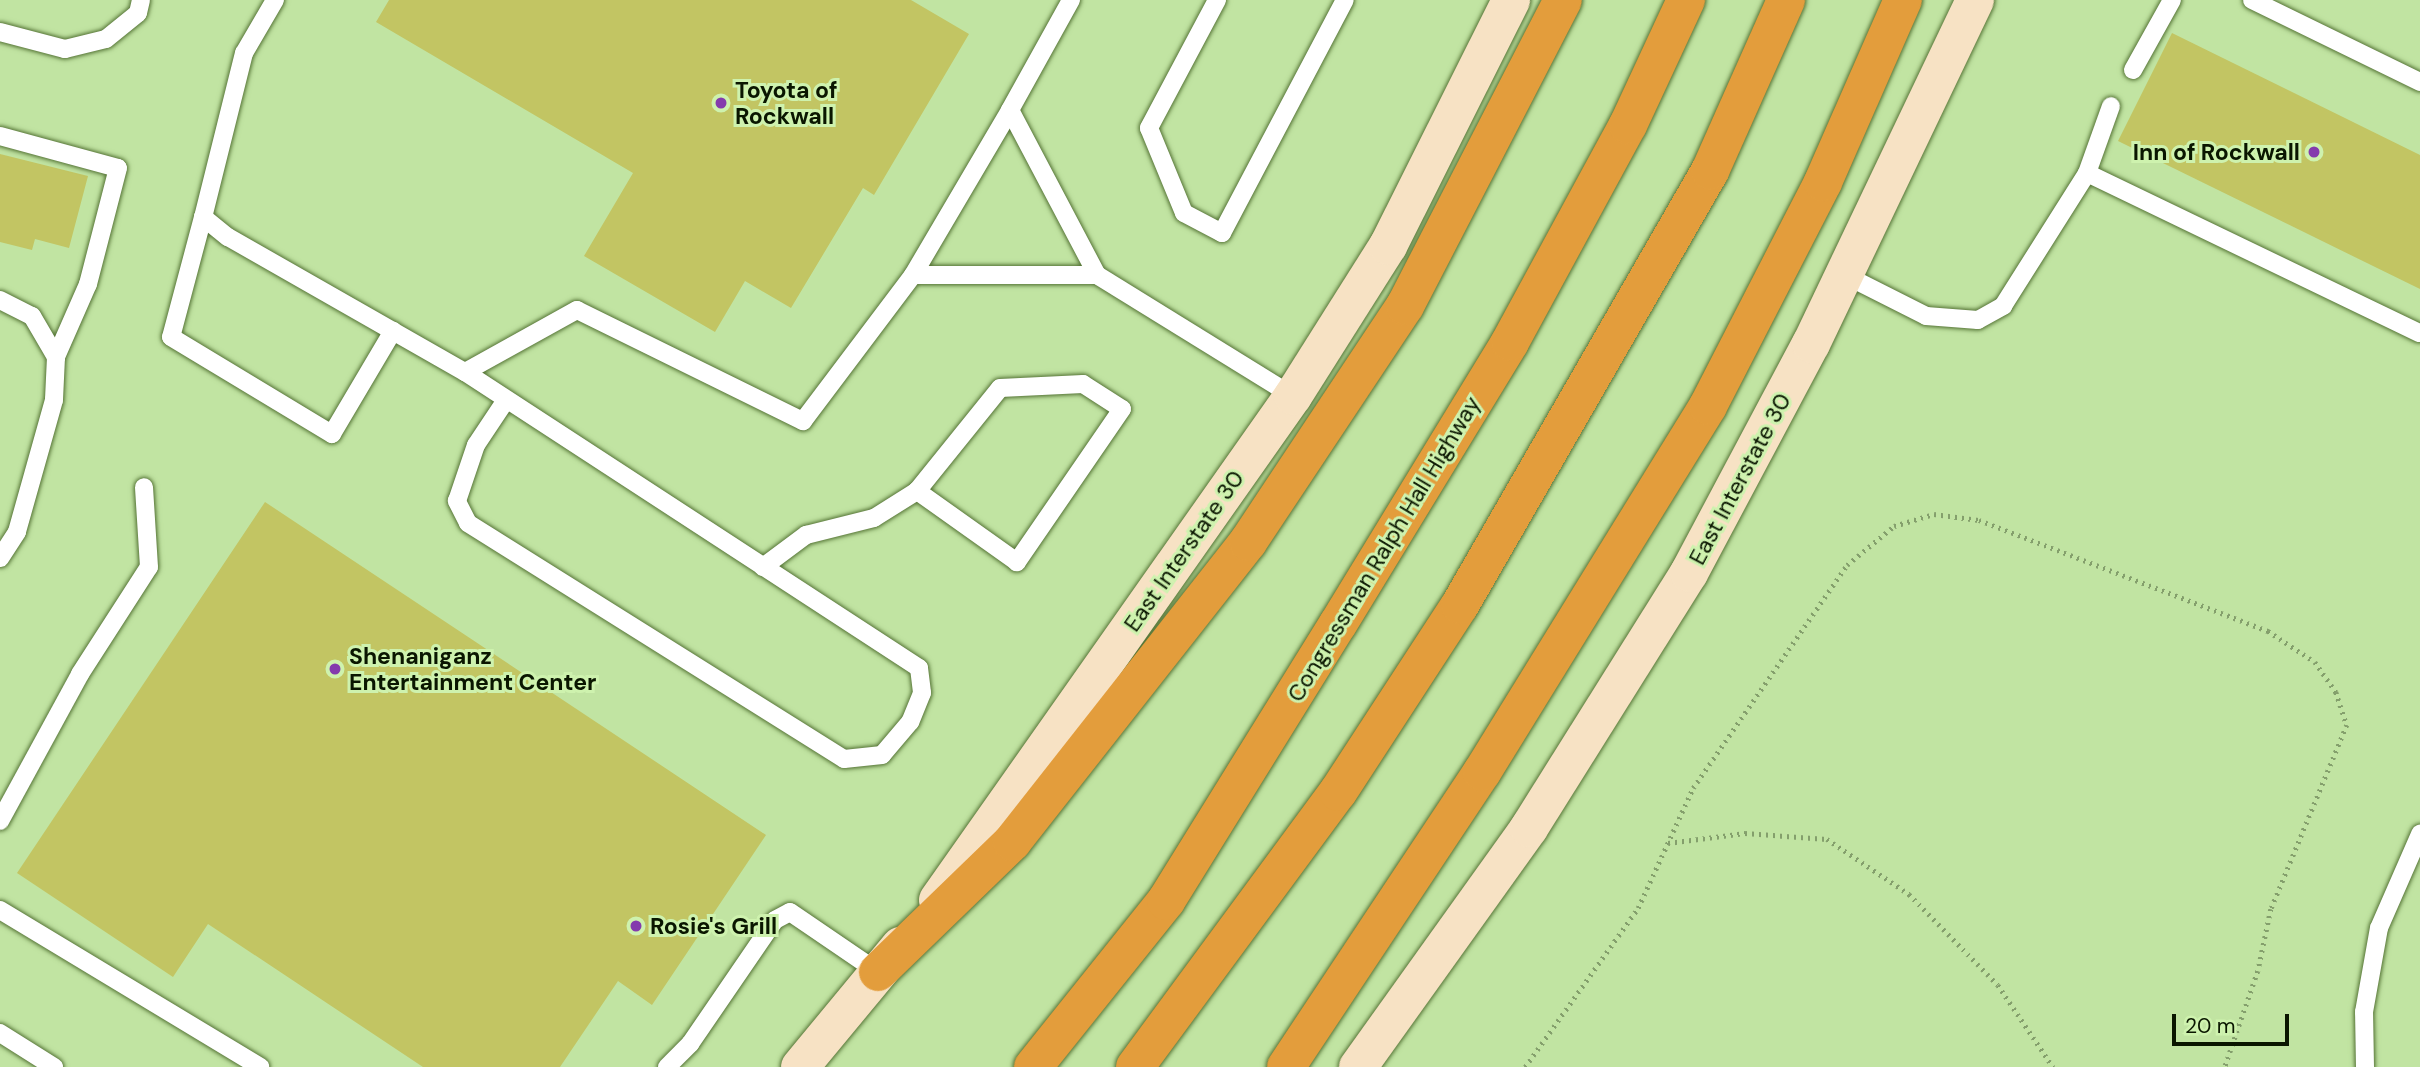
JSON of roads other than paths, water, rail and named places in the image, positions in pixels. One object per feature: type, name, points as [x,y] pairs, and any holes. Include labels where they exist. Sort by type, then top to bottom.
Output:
[{"type":"highway","points":[[878,972],[1012,842],[1248,542],[1405,306],[1563,0]]},
{"type":"highway","name":"Congressman Ralph Hall Highway","points":[[1033,1067],[1166,901],[1338,624],[1510,342],[1628,125],[1686,0]]},
{"type":"highway","points":[[1135,1067],[1338,792],[1460,605],[1710,171],[1786,0]]},
{"type":"highway","points":[[1286,1067],[1482,772],[1708,406],[1823,182],[1903,0]]},
{"type":"main road","name":"East Interstate 30","points":[[800,1067],[947,889],[1293,396],[1388,246],[1511,0]]},
{"type":"main road","name":"East Interstate 30","points":[[1358,1067],[1529,828],[1689,573],[1845,275],[1975,0]]},
{"type":"lane","points":[[0,32],[65,49],[106,39],[138,13],[141,0]]},
{"type":"lane","points":[[275,0],[244,53],[171,337],[332,434],[393,331]]},
{"type":"lane","points":[[465,372],[577,310],[803,421],[914,275],[1071,0]]},
{"type":"lane","points":[[1217,0],[1149,128],[1184,213],[1222,233],[1345,0]]},
{"type":"lane","points":[[2133,70],[2172,0]]},
{"type":"lane","points":[[2252,0],[2420,82]]},
{"type":"lane","points":[[1845,275],[1926,316],[1978,320],[2003,306],[2087,173],[2111,106]]},
{"type":"lane","points":[[1010,110],[1097,275],[1293,396]]},
{"type":"lane","points":[[0,136],[118,168],[88,284],[56,357],[54,400],[17,532],[0,558]]},
{"type":"lane","points":[[2087,173],[2420,333]]},
{"type":"lane","points":[[203,217],[228,237],[465,372],[919,668],[918,703],[910,722],[882,755],[844,759],[468,523],[457,501],[475,445],[506,400]]},
{"type":"lane","points":[[914,275],[1097,275]]},
{"type":"lane","points":[[0,300],[32,316],[56,357]]},
{"type":"lane","points":[[763,567],[806,535],[874,518],[916,491],[1000,388],[1083,384],[1122,409],[1017,562],[916,491]]},
{"type":"lane","points":[[0,821],[80,674],[149,567],[144,487]]},
{"type":"lane","points":[[2365,1067],[2364,1012],[2378,928],[2420,834]]},
{"type":"lane","points":[[0,910],[260,1067]]},
{"type":"lane","points":[[667,1067],[690,1044],[775,920],[790,912],[878,972]]},
{"type":"lane","points":[[0,1033],[54,1067]]},
{"type":"place","name":"Toyota of Rockwall","points":[[721,103]]},
{"type":"place","name":"Inn of Rockwall","points":[[2314,152]]},
{"type":"place","name":"Shenaniganz Entertainment Center","points":[[335,669]]},
{"type":"place","name":"Rosie's Grill","points":[[636,926]]}]
